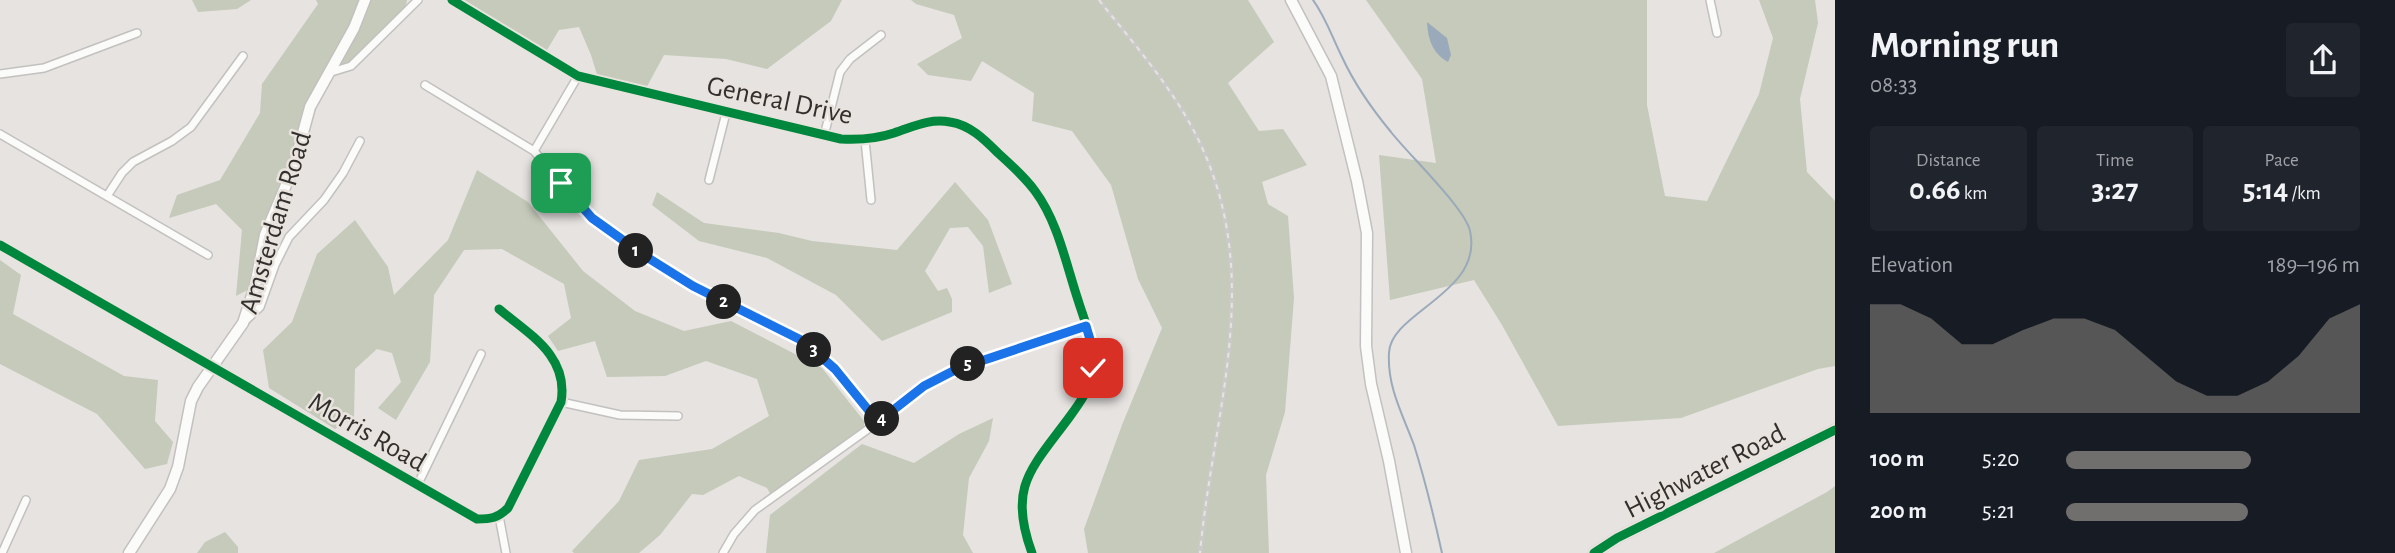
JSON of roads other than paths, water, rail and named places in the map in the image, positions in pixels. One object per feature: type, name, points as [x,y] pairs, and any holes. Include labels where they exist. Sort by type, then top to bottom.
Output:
[{"type":"street","name":"Amsterdam Road","points":[[129,553],[170,489],[178,467],[191,401],[243,323],[255,286],[265,235],[294,166],[310,107],[354,28],[365,0]]},
{"type":"street","points":[[328,73],[351,66],[418,0]]},
{"type":"street","name":"General Drive","points":[[452,0],[578,76],[841,139],[864,139],[933,120],[954,122],[983,138],[1035,191],[1048,213],[1086,326],[1093,356],[1090,384],[1081,402],[1038,458],[1027,478],[1022,496],[1022,523],[1032,553]]},
{"type":"street","points":[[1291,0],[1331,76],[1357,181],[1367,233],[1366,346],[1371,384],[1406,553]]},
{"type":"street","points":[[1710,0],[1717,33]]},
{"type":"street","points":[[0,74],[44,68],[137,33]]},
{"type":"street","points":[[824,136],[840,72],[850,59],[881,35]]},
{"type":"street","points":[[107,196],[133,162],[172,141],[191,127],[243,56]]},
{"type":"street","points":[[534,151],[578,76]]},
{"type":"street","points":[[425,85],[534,151],[584,210],[615,236],[693,286],[803,341],[835,369],[878,422]]},
{"type":"street","points":[[709,180],[726,113]]},
{"type":"street","points":[[0,134],[208,255]]},
{"type":"street","points":[[864,139],[870,200]]},
{"type":"street","points":[[243,323],[260,307],[275,265],[289,237],[324,200],[343,173],[360,141]]},
{"type":"street","name":"Morris Road","points":[[0,245],[416,486],[477,519],[499,516]]},
{"type":"street","points":[[499,309],[552,356],[562,377],[563,388],[561,402],[520,486],[508,508],[499,516],[506,553]]},
{"type":"street","points":[[723,553],[734,534],[755,510],[924,386],[957,369],[1086,326]]},
{"type":"street","points":[[416,486],[481,354]]},
{"type":"street","points":[[561,402],[620,415],[678,416]]},
{"type":"street","name":"Highwater Road","points":[[1594,553],[1617,538],[1835,430]]},
{"type":"street","points":[[2,553],[26,500]]},
{"type":"water","points":[[1427,22],[1447,38],[1451,55],[1448,62],[1432,45]]},
{"type":"waterway","points":[[1313,0],[1364,96],[1391,132],[1458,209],[1470,231],[1471,252],[1463,270],[1451,286],[1404,325],[1393,339],[1389,353],[1393,389],[1418,458],[1442,553]]},
{"type":"railway","points":[[1099,0],[1152,67],[1188,120],[1218,191],[1229,242],[1232,293],[1229,344],[1200,553]]}]
